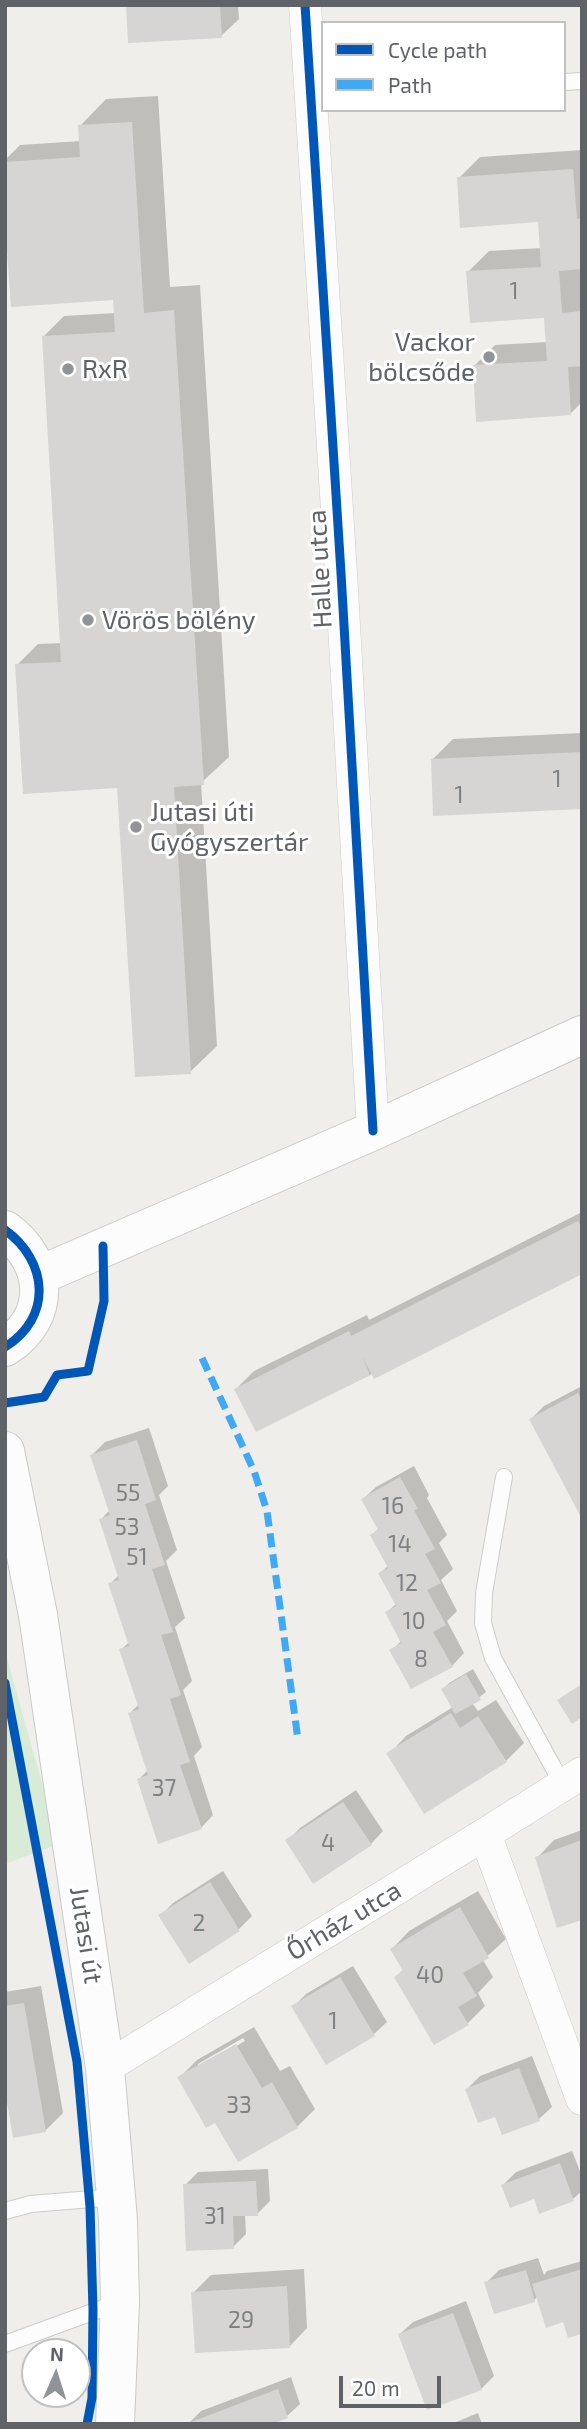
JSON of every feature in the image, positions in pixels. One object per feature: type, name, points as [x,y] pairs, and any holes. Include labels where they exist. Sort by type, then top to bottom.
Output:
[{"type":"street","name":"Halle utca","points":[[305,5],[317,99],[373,1131]]},
{"type":"street","points":[[38,1276],[373,1131],[582,1035]]},
{"type":"street","points":[[5,1230],[20,1240],[32,1257],[38,1276],[39,1296],[34,1316],[23,1333],[5,1347]]},
{"type":"street","name":"Jutasi út","points":[[5,1451],[38,1615],[105,2068],[116,2197],[120,2302],[115,2424]]},
{"type":"street","name":"Őrház utca","points":[[105,2068],[572,1779]]},
{"type":"street","points":[[485,1835],[582,2099]]},
{"type":"lane","points":[[504,1477],[485,1593],[483,1623],[493,1658],[572,1779]]},
{"type":"lane","points":[[5,2211],[31,2204],[116,2197]]},
{"type":"lane","points":[[5,2344],[120,2302]]},
{"type":"green space","points":[[5,1651],[59,1844],[5,1864]]},
{"type":"building","points":[[126,5],[220,5],[222,38],[128,43]]},
{"type":"building","points":[[132,122],[144,313],[174,310],[204,785],[174,787],[191,1074],[135,1077],[117,788],[23,794],[15,664],[61,662],[42,336],[115,332],[113,300],[11,307],[5,223],[5,162],[80,157],[78,125]]},
{"type":"building","points":[[573,169],[577,219],[582,218],[582,269],[559,271],[562,313],[582,311],[582,366],[568,367],[571,415],[476,422],[473,365],[547,361],[544,318],[470,323],[466,271],[541,267],[538,222],[460,228],[457,177]]},
{"type":"building","points":[[582,752],[582,809],[433,816],[431,759]]},
{"type":"building","points":[[578,1221],[582,1228],[582,1274],[374,1379],[362,1356],[370,1375],[256,1432],[234,1389],[349,1331],[351,1336]]},
{"type":"building","points":[[578,1393],[582,1401],[582,1519],[529,1419]]},
{"type":"building","points":[[137,1440],[156,1500],[145,1504],[165,1565],[152,1569],[173,1632],[161,1635],[181,1695],[170,1699],[190,1762],[180,1765],[202,1829],[158,1844],[137,1779],[148,1775],[128,1713],[139,1709],[119,1649],[129,1646],[108,1583],[119,1580],[99,1519],[110,1515],[90,1455]]},
{"type":"building","points":[[400,1477],[418,1509],[414,1510],[435,1549],[425,1554],[441,1583],[427,1590],[446,1625],[433,1632],[453,1667],[411,1689],[389,1650],[401,1643],[385,1612],[396,1606],[378,1573],[388,1568],[370,1535],[378,1530],[361,1499]]},
{"type":"building","points":[[466,1674],[481,1700],[455,1714],[441,1689]]},
{"type":"building","points":[[582,1684],[582,1717],[572,1724],[557,1700]]},
{"type":"building","points":[[451,1713],[460,1728],[478,1716],[507,1762],[424,1814],[386,1753]]},
{"type":"building","points":[[343,1802],[372,1845],[313,1884],[285,1840]]},
{"type":"building","points":[[582,1840],[582,1920],[557,1928],[535,1857]]},
{"type":"building","points":[[210,1882],[240,1931],[189,1964],[158,1915]]},
{"type":"building","points":[[460,1907],[489,1958],[463,1973],[477,1996],[458,2007],[469,2025],[434,2045],[394,1977],[403,1971],[390,1949]]},
{"type":"building","points":[[340,1977],[375,2036],[326,2065],[291,2006]]},
{"type":"building","points":[[24,2003],[46,2132],[13,2138],[5,2090],[5,2006]]},
{"type":"building","points":[[236,2044],[262,2088],[272,2082],[298,2128],[238,2162],[215,2123],[206,2128],[177,2077]]},
{"type":"building","points":[[519,2068],[540,2121],[502,2135],[495,2117],[478,2123],[465,2089]]},
{"type":"building","points":[[560,2163],[574,2201],[539,2214],[534,2199],[510,2208],[501,2185]]},
{"type":"building","points":[[256,2181],[258,2216],[233,2216],[234,2249],[186,2251],[183,2184]]},
{"type":"building","points":[[582,2269],[582,2334],[568,2338],[563,2322],[546,2328],[532,2284]]},
{"type":"building","points":[[526,2270],[535,2302],[494,2314],[484,2282]]},
{"type":"building","points":[[287,2286],[290,2348],[195,2353],[191,2292]]},
{"type":"building","points":[[453,2313],[482,2390],[427,2410],[398,2334]]},
{"type":"building","points":[[278,2389],[288,2418],[273,2424],[186,2424]]},
{"type":"marked path","points":[[202,1358],[254,1471],[267,1511],[298,1740]]},
{"type":"cycle path","points":[[305,5],[373,1131]]},
{"type":"cycle path","points":[[5,1230],[30,1257],[37,1273],[39,1289],[31,1320],[21,1335],[5,1347]]},
{"type":"cycle path","points":[[5,1403],[44,1397],[57,1375],[88,1371],[104,1301],[103,1246]]},
{"type":"cycle path","points":[[5,1683],[77,2062],[90,2207],[93,2310],[92,2398],[87,2424]]},
{"type":"place","name":"Vackor bölcsőde","points":[[489,357]]},
{"type":"place","name":"RxR","points":[[68,369]]},
{"type":"place","name":"Vörös bölény","points":[[88,620]]},
{"type":"place","name":"Jutasi úti Gyógyszertár","points":[[136,827]]}]
